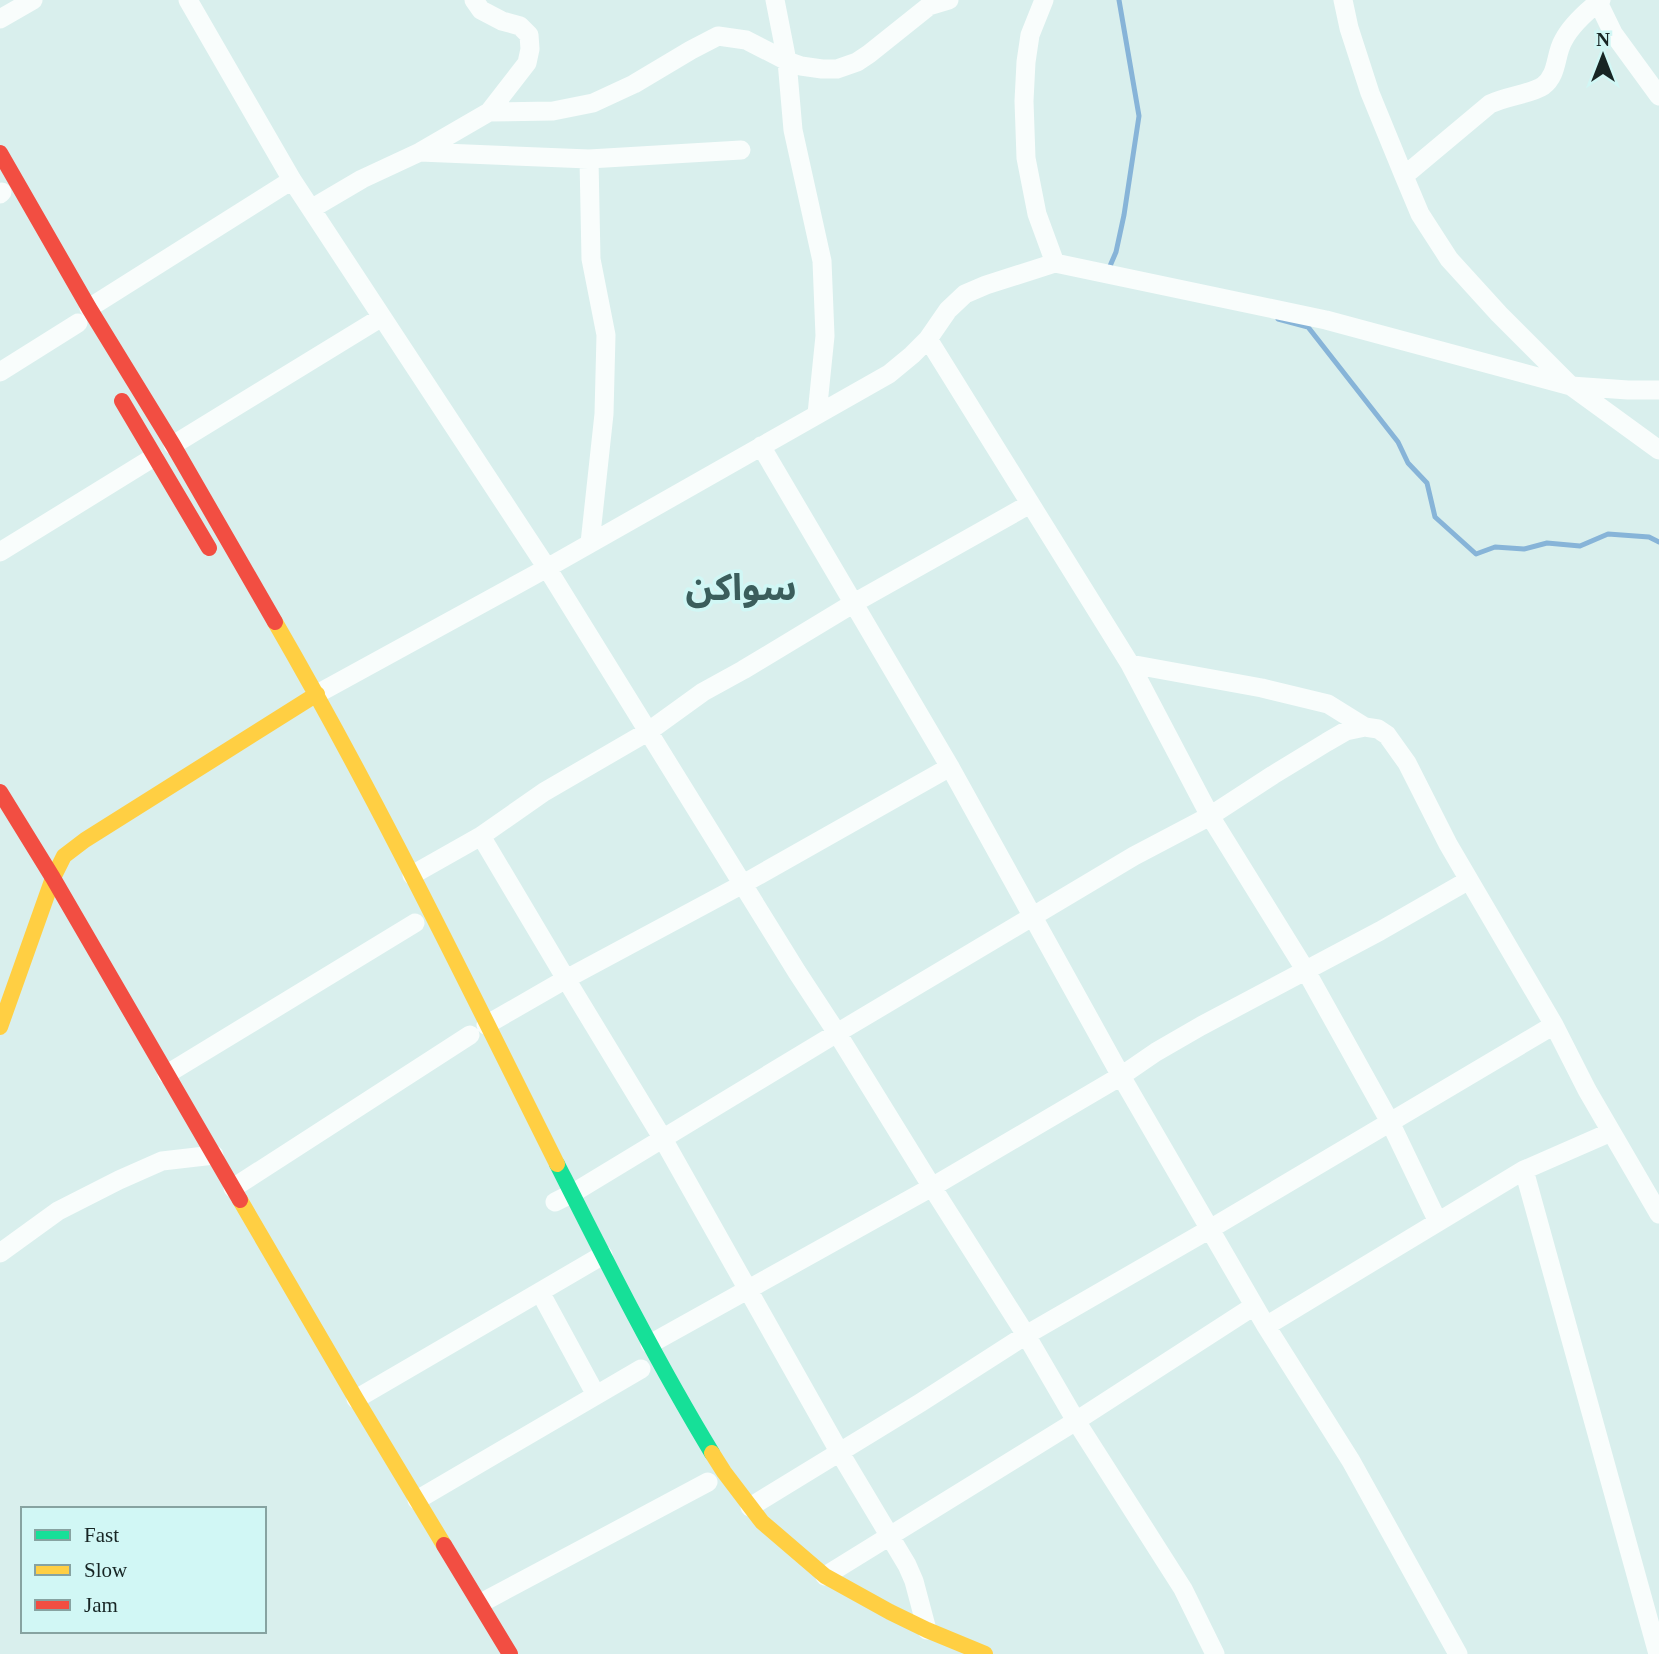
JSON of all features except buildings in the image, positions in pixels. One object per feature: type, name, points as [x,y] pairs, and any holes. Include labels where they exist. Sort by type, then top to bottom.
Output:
[{"type":"main road","points":[[0,153],[80,319],[173,445],[306,701],[412,875],[474,1032],[573,1194],[590,1263],[644,1364],[685,1408],[724,1472],[762,1522],[825,1576],[856,1595],[974,1652]]},
{"type":"main road","points":[[113,384],[220,566]]},
{"type":"main road","points":[[0,1027],[53,878],[64,856],[306,701]]},
{"type":"main road","points":[[0,792],[53,878],[356,1399],[510,1654]]},
{"type":"street","points":[[4,14],[33,0]]},
{"type":"street","points":[[188,0],[292,180],[547,568],[1026,1335],[1076,1421],[1183,1589],[1216,1654]]},
{"type":"street","points":[[311,209],[362,179],[420,152],[489,112],[527,63],[530,35],[520,26],[502,21],[481,9],[474,0]]},
{"type":"street","points":[[775,0],[787,61],[793,130],[822,261],[825,336],[817,414]]},
{"type":"street","points":[[489,112],[553,111],[593,103],[634,84],[718,36],[746,40],[801,66],[837,69],[857,62],[890,39],[929,6],[949,0]]},
{"type":"street","points":[[1044,0],[1030,35],[1026,62],[1026,158],[1037,215],[1055,263]]},
{"type":"street","points":[[1343,0],[1370,93],[1420,214],[1449,259],[1571,386],[1659,450]]},
{"type":"street","points":[[1404,176],[1490,104],[1541,87],[1549,80],[1557,63],[1561,43],[1569,31],[1599,1],[1613,33],[1659,96]]},
{"type":"street","points":[[420,152],[589,159],[741,150]]},
{"type":"street","points":[[589,159],[591,259],[606,335],[604,414],[590,543]]},
{"type":"street","points":[[0,372],[292,180]]},
{"type":"street","points":[[306,701],[889,374],[928,338],[948,310],[965,294],[1055,263],[1326,320],[1571,386],[1659,390]]},
{"type":"street","points":[[173,445],[382,317]]},
{"type":"street","points":[[928,338],[1130,664],[1210,816],[1306,971],[1390,1122],[1438,1222]]},
{"type":"street","points":[[761,446],[950,767],[1121,1076],[1254,1306],[1351,1461],[1458,1654]]},
{"type":"street","points":[[0,552],[154,457]]},
{"type":"street","points":[[412,875],[481,836],[582,768],[649,731],[703,692],[1030,504]]},
{"type":"street","points":[[1130,664],[1262,688],[1328,704],[1365,727]]},
{"type":"street","points":[[555,1202],[573,1194],[837,1032],[1135,856],[1210,816],[1336,736],[1365,727],[1378,729],[1387,735],[1408,763],[1448,844],[1554,1025],[1611,1132],[1659,1214]]},
{"type":"street","points":[[233,1188],[474,1032],[950,767]]},
{"type":"street","points":[[481,836],[663,1139],[840,1453],[907,1565],[927,1630]]},
{"type":"street","points":[[417,1500],[596,1395],[747,1290],[932,1187],[1201,1026],[1469,880]]},
{"type":"street","points":[[167,1074],[415,924]]},
{"type":"street","points":[[750,1507],[1026,1335],[1554,1025]]},
{"type":"street","points":[[1266,1326],[1524,1170],[1611,1132]]},
{"type":"street","points":[[0,1253],[58,1211],[119,1180],[162,1161],[214,1155]]},
{"type":"street","points":[[1524,1170],[1658,1654]]},
{"type":"street","points":[[356,1399],[590,1263]]},
{"type":"street","points":[[540,1292],[596,1395]]},
{"type":"street","points":[[825,1576],[1076,1421],[1254,1306]]},
{"type":"street","points":[[481,1603],[708,1481]]},
{"type":"waterway","points":[[1112,268],[1110,266],[1124,215],[1139,116],[1119,0]]},
{"type":"waterway","points":[[1278,319],[1308,327],[1398,442],[1408,463],[1427,483],[1435,517],[1476,554],[1495,547],[1524,549],[1547,543],[1580,546],[1608,534],[1649,537],[1659,542]]},
{"type":"traffic: fast","points":[[557,1164],[651,1346],[712,1453]]},
{"type":"traffic: slow","points":[[275,622],[385,823],[557,1164]]},
{"type":"traffic: slow","points":[[0,1027],[53,878],[64,856],[85,840],[317,694]]},
{"type":"traffic: slow","points":[[240,1200],[444,1545]]},
{"type":"traffic: slow","points":[[712,1453],[762,1522],[825,1576],[890,1612],[985,1654]]},
{"type":"traffic: jam","points":[[0,153],[275,622]]},
{"type":"traffic: jam","points":[[122,401],[209,548]]},
{"type":"traffic: jam","points":[[0,792],[240,1200]]},
{"type":"traffic: jam","points":[[444,1545],[510,1654]]},
{"type":"district","name":"سواكن","points":[[741,587]]}]
